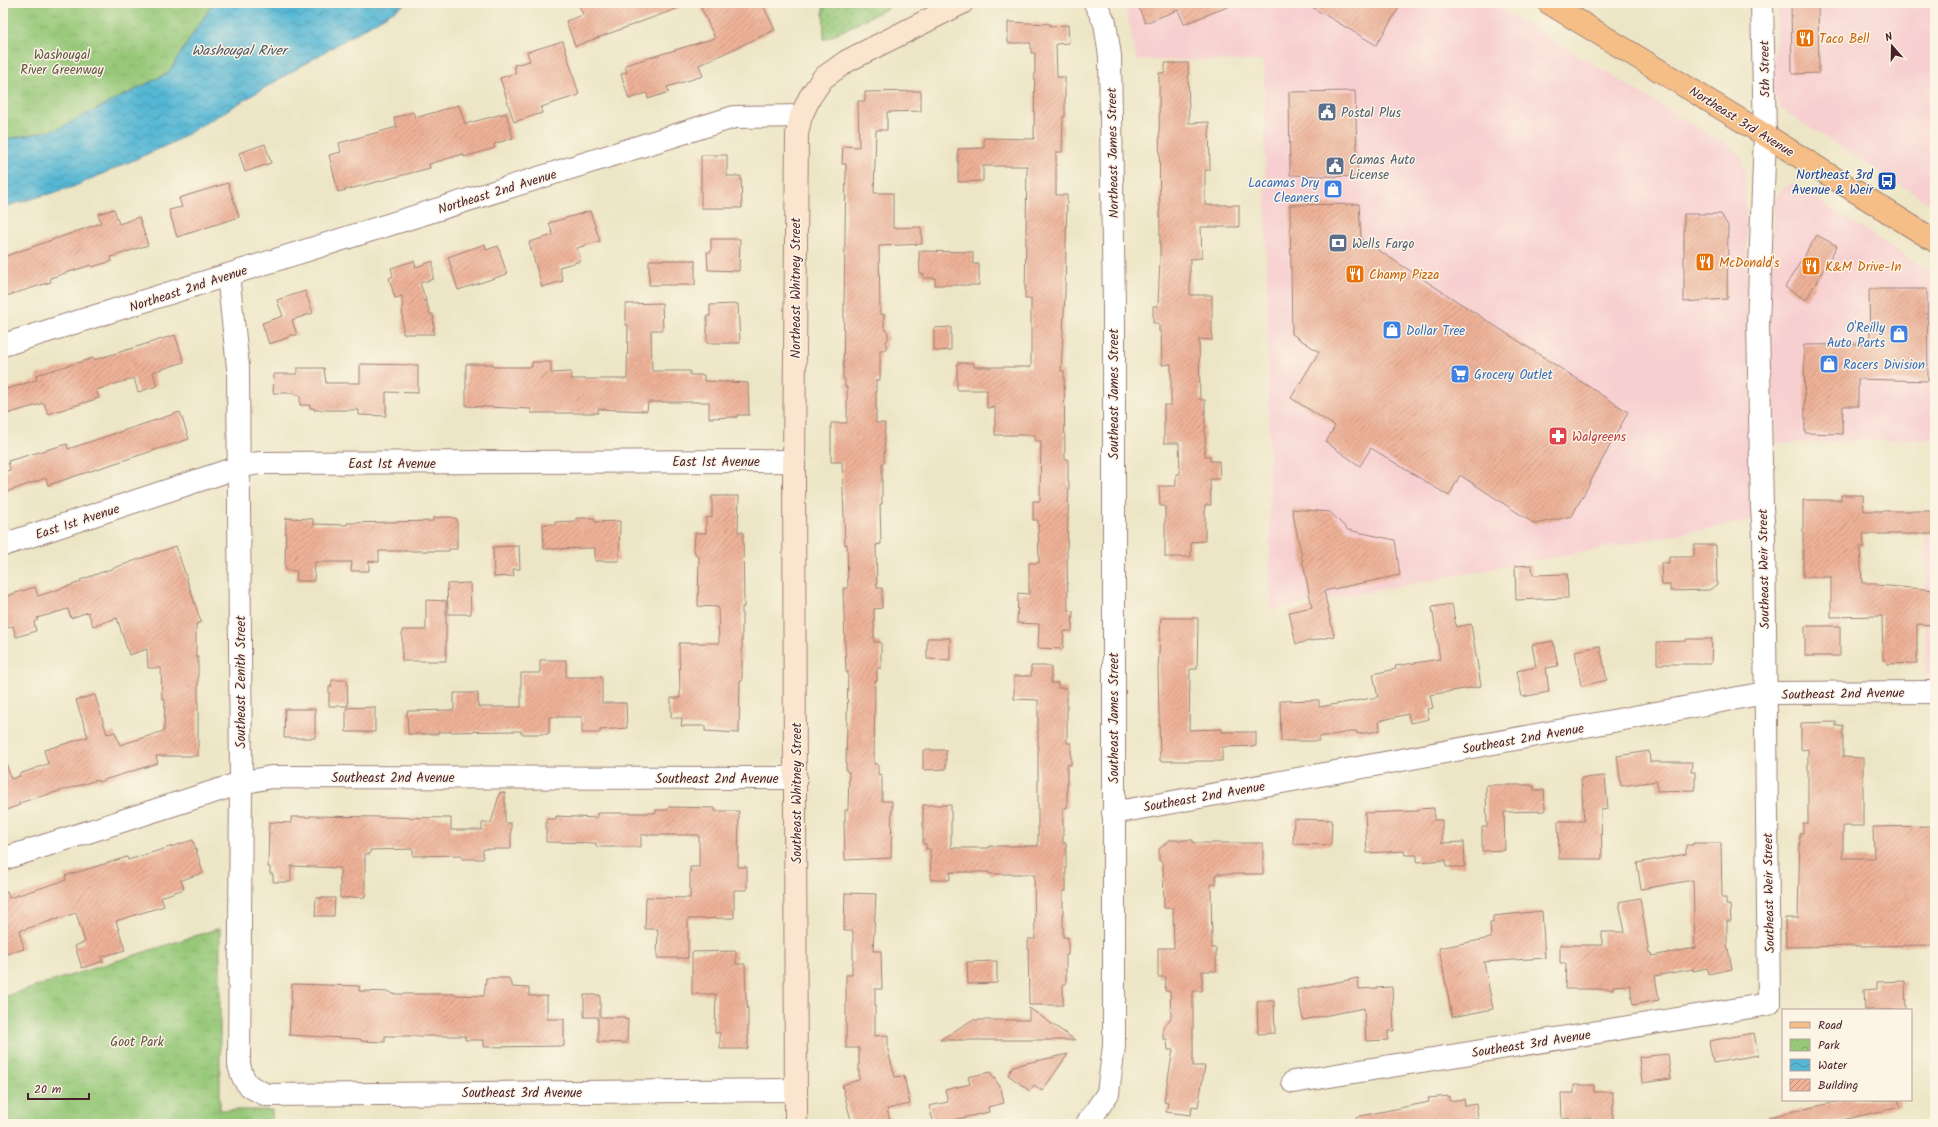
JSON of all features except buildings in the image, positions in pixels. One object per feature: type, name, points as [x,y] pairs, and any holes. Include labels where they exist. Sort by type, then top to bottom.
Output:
[{"type":"main road","name":"Northeast 3rd Avenue","points":[[1549,3],[1935,241]]},
{"type":"street","points":[[801,116],[810,97],[823,78],[847,61],[962,3]]},
{"type":"street","name":"Northeast James Street","points":[[1095,3],[1105,23],[1110,56],[1114,306]]},
{"type":"street","name":"5th Street","points":[[1762,3],[1765,135]]},
{"type":"street","name":"Northeast 2nd Avenue","points":[[3,345],[734,117],[801,116]]},
{"type":"street","name":"Northeast Whitney Street","points":[[794,461],[796,158],[797,134],[801,116]]},
{"type":"street","name":"Southeast Weir Street","points":[[1765,135],[1758,325],[1764,536],[1770,1004]]},
{"type":"street","name":"Southeast Zenith Street","points":[[228,275],[238,367],[241,783],[239,1066],[242,1077],[249,1088]]},
{"type":"street","name":"Southeast James Street","points":[[1088,1124],[1108,1093],[1114,1046],[1114,306]]},
{"type":"street","name":"East 1st Avenue","points":[[3,545],[239,467],[259,463],[794,461]]},
{"type":"street","name":"Southeast Whitney Street","points":[[794,461],[796,1124]]},
{"type":"street","name":"Southeast 2nd Avenue","points":[[1113,813],[1765,693],[1935,692]]},
{"type":"street","name":"Southeast 2nd Avenue","points":[[3,859],[241,783],[271,777],[796,778]]},
{"type":"street","name":"Southeast 3rd Avenue","points":[[1293,1082],[1770,1004]]},
{"type":"street","name":"Southeast 3rd Avenue","points":[[249,1088],[267,1095],[796,1090]]},
{"type":"shaded area","points":[[1122,3],[1491,3],[1735,150],[1742,159],[1745,170],[1754,520],[1271,610],[1264,61],[1137,60],[1126,11]]},
{"type":"shaded area","points":[[1779,3],[1926,3],[1935,5],[1935,207],[1781,109],[1771,89]]},
{"type":"shaded area","points":[[1791,183],[1935,275],[1935,439],[1776,443],[1766,307],[1775,198],[1783,188]]},
{"type":"shaded area","points":[[1926,537],[1935,537],[1935,676],[1925,676]]},
{"type":"green space","name":"Washougal River Greenway","points":[[3,3],[213,3],[168,73],[58,129],[3,140]]},
{"type":"green space","points":[[823,3],[898,3],[824,40]]},
{"type":"green space","name":"Goot Park","points":[[220,928],[220,1110],[272,1110],[272,1124],[3,1124],[3,997]]},
{"type":"green space","points":[[174,1119],[181,1124],[138,1124]]},
{"type":"water","name":"Washougal River","points":[[213,3],[407,3],[172,143],[73,187],[3,207],[3,140],[58,129],[168,73]]},
{"type":"place","name":"Taco Bell","points":[[1805,38]]},
{"type":"place","name":"Postal Plus","points":[[1327,112]]},
{"type":"place","name":"Camas Auto License","points":[[1335,166]]},
{"type":"place","name":"Northeast 3rd Avenue & Weir","points":[[1887,181]]},
{"type":"place","name":"Lacamas Dry Cleaners","points":[[1333,189]]},
{"type":"place","name":"Wells Fargo","points":[[1338,243]]},
{"type":"place","name":"McDonald's","points":[[1705,262]]},
{"type":"place","name":"K&M Drive-In","points":[[1811,266]]},
{"type":"place","name":"Champ Pizza","points":[[1355,274]]},
{"type":"place","name":"Dollar Tree","points":[[1392,330]]},
{"type":"place","name":"O'Reilly Auto Parts","points":[[1899,334]]},
{"type":"place","name":"Racers Division","points":[[1829,364]]},
{"type":"place","name":"Grocery Outlet","points":[[1460,374]]},
{"type":"place","name":"Walgreens","points":[[1558,436]]}]
